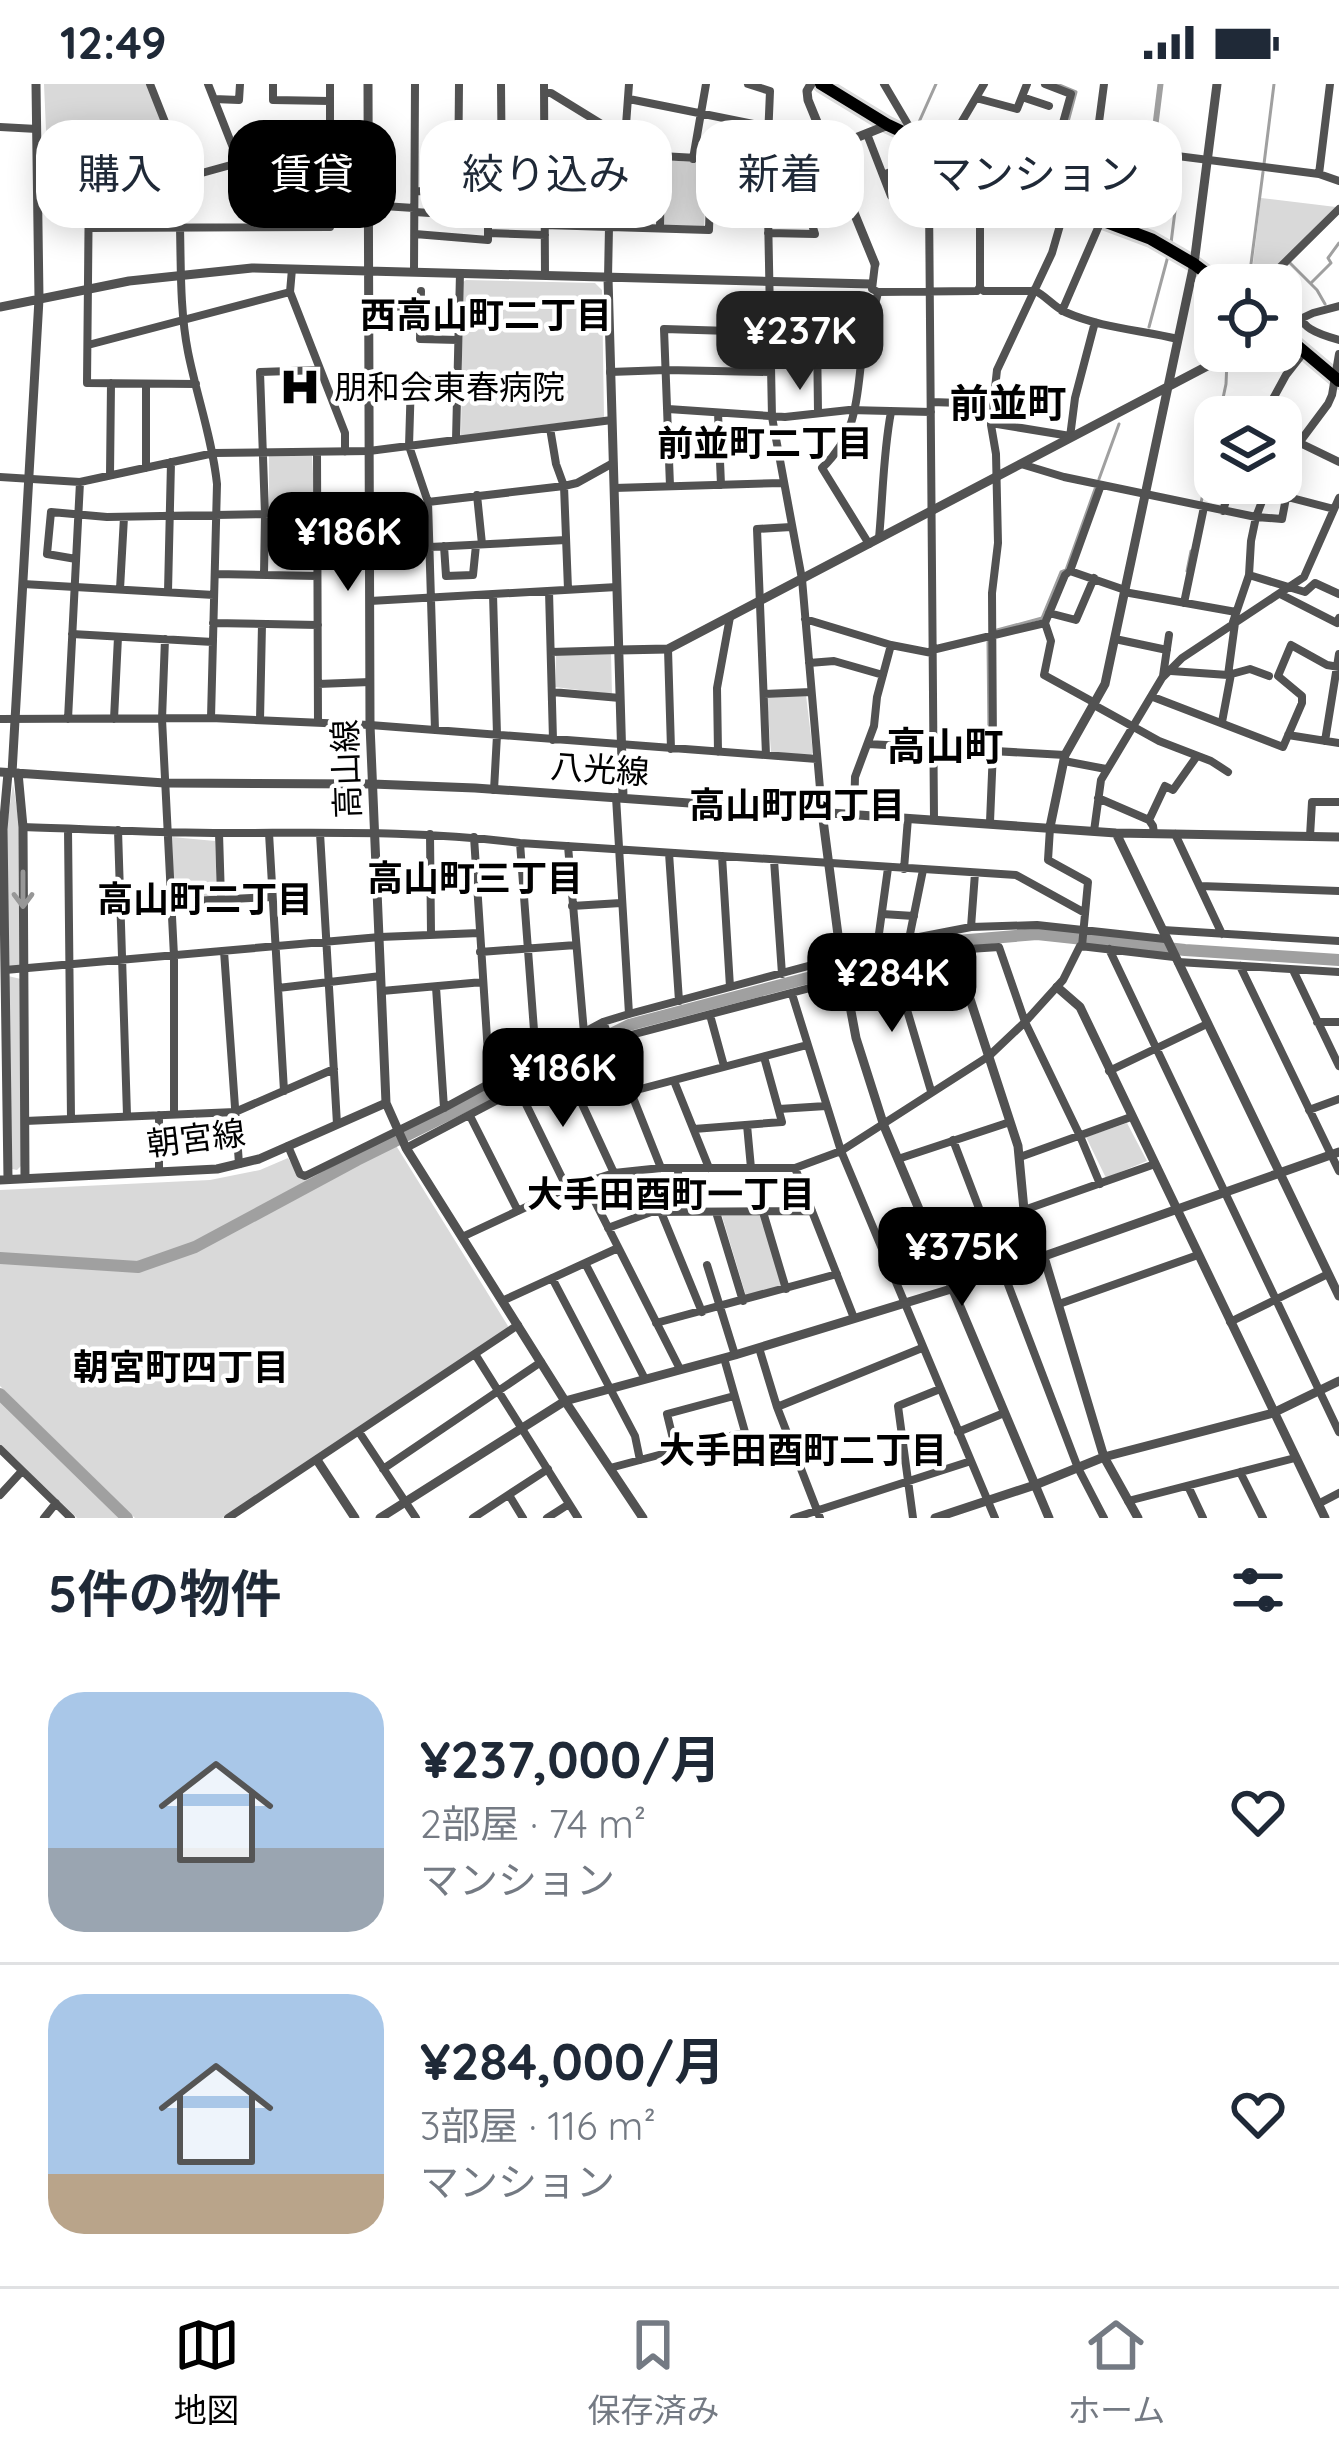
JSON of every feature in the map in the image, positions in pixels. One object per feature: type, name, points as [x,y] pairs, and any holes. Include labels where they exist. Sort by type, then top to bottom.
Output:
[{"type":"main road","points":[[820,84],[888,125]]},
{"type":"main road","points":[[1120,228],[1194,264]]},
{"type":"main road","points":[[1304,352],[1337,379]]},
{"type":"street","points":[[36,84],[37,120]]},
{"type":"street","points":[[150,84],[164,120]]},
{"type":"street","points":[[208,84],[228,137]]},
{"type":"street","points":[[214,99],[239,100],[240,84]]},
{"type":"street","points":[[273,84],[273,100],[329,100]]},
{"type":"street","points":[[329,120],[330,84]]},
{"type":"street","name":"高山線","points":[[368,84],[368,120]]},
{"type":"street","points":[[414,272],[415,84]]},
{"type":"street","points":[[459,84],[459,120]]},
{"type":"street","points":[[501,84],[501,120]]},
{"type":"street","points":[[626,120],[629,84]]},
{"type":"street","points":[[693,160],[706,84]]},
{"type":"street","points":[[748,84],[770,92],[768,120]]},
{"type":"street","points":[[811,84],[808,100],[817,120]]},
{"type":"street","points":[[884,84],[905,120]]},
{"type":"street","points":[[964,120],[984,84]]},
{"type":"street","points":[[976,98],[1017,109],[1027,84]]},
{"type":"street","points":[[1045,84],[1071,94],[1064,120]]},
{"type":"street","points":[[1099,120],[1104,84]]},
{"type":"street","points":[[462,1237],[567,1188],[614,1173],[661,1168],[795,1168],[841,1151],[988,1056],[1057,987],[1083,938],[1088,882],[1048,860],[1050,827],[1064,758],[1106,684],[1194,264],[1217,84]]},
{"type":"street","points":[[1319,174],[1330,84]]},
{"type":"street","points":[[544,88],[595,120]]},
{"type":"street","points":[[544,88],[544,120]]},
{"type":"street","points":[[1022,97],[1049,106]]},
{"type":"street","points":[[629,99],[729,120]]},
{"type":"street","points":[[864,135],[888,125]]},
{"type":"street","points":[[0,127],[36,129]]},
{"type":"street","points":[[867,134],[888,188]]},
{"type":"street","points":[[672,157],[696,160]]},
{"type":"street","points":[[1182,157],[1319,174],[1339,182]]},
{"type":"street","points":[[883,176],[888,174]]},
{"type":"street","points":[[396,208],[488,217],[488,240],[415,234]]},
{"type":"street","points":[[1285,264],[1339,208]]},
{"type":"street","points":[[4,1179],[1,829],[14,720],[39,299],[38,228]]},
{"type":"street","points":[[89,228],[87,383],[196,384]]},
{"type":"street","points":[[181,228],[183,320],[214,453],[217,513],[211,718]]},
{"type":"street","name":"高山線","points":[[368,228],[370,724],[386,1103],[401,1138],[462,1237],[643,1518]]},
{"type":"street","points":[[488,233],[587,228]]},
{"type":"street","points":[[609,228],[621,746],[617,849],[628,1014]]},
{"type":"street","points":[[660,228],[709,228]]},
{"type":"street","points":[[768,228],[772,417],[802,579],[821,812],[856,1038],[884,1126],[1049,1518]]},
{"type":"street","points":[[768,233],[815,234],[813,228]]},
{"type":"street","points":[[861,228],[875,264],[856,410],[851,427],[821,468],[874,541]]},
{"type":"street","points":[[929,228],[934,819]]},
{"type":"street","points":[[979,288],[980,228]]},
{"type":"street","points":[[989,823],[992,593],[998,543],[991,423],[997,370],[1059,228]]},
{"type":"street","points":[[1062,310],[1098,228]]},
{"type":"street","points":[[544,230],[545,275]]},
{"type":"street","points":[[0,307],[181,273],[252,268],[929,291],[979,288]]},
{"type":"street","points":[[292,268],[290,292],[345,433],[345,452]]},
{"type":"street","points":[[456,440],[460,273]]},
{"type":"street","points":[[979,288],[1034,291],[1048,296],[1062,310],[1095,322],[1178,339]]},
{"type":"street","points":[[421,291],[420,339],[458,340]]},
{"type":"street","points":[[88,345],[290,292]]},
{"type":"street","points":[[368,305],[420,308]]},
{"type":"street","points":[[1302,319],[1339,306]]},
{"type":"street","points":[[1070,437],[1095,322]]},
{"type":"street","points":[[1302,323],[1312,332],[1339,340]]},
{"type":"street","points":[[670,486],[664,329],[865,335]]},
{"type":"street","points":[[817,333],[818,413]]},
{"type":"street","points":[[1274,396],[1304,352]]},
{"type":"street","points":[[1302,440],[1335,399],[1339,354]]},
{"type":"street","points":[[264,575],[260,372],[320,370]]},
{"type":"street","points":[[610,372],[770,372]]},
{"type":"street","points":[[551,652],[668,649],[1196,372]]},
{"type":"street","points":[[435,730],[428,502],[409,446],[411,380],[457,381]]},
{"type":"street","points":[[110,475],[111,383]]},
{"type":"street","points":[[146,384],[146,468]]},
{"type":"street","points":[[668,409],[772,417],[993,404]]},
{"type":"street","points":[[874,541],[891,412]]},
{"type":"street","points":[[718,413],[721,484]]},
{"type":"street","points":[[0,477],[80,482],[214,453],[369,451],[612,420]]},
{"type":"street","points":[[991,423],[1070,437]]},
{"type":"street","points":[[550,428],[564,486],[568,589]]},
{"type":"street","points":[[1302,443],[1339,462]]},
{"type":"street","points":[[317,452],[318,722]]},
{"type":"street","points":[[168,592],[171,463]]},
{"type":"street","points":[[428,502],[564,486],[613,463]]},
{"type":"street","points":[[1021,464],[1256,518],[1282,518],[1285,504]]},
{"type":"street","points":[[68,719],[80,482]]},
{"type":"street","points":[[614,488],[782,483]]},
{"type":"street","points":[[1101,485],[1070,571],[1047,618],[1051,641],[1044,675],[1159,741],[1228,772]]},
{"type":"street","points":[[76,560],[47,554],[51,512],[124,517],[266,514],[284,512],[317,495]]},
{"type":"street","points":[[444,546],[446,576],[473,575],[479,544],[477,495]]},
{"type":"street","points":[[1094,831],[1106,770],[1166,674],[1234,619],[1304,577],[1339,498]]},
{"type":"street","points":[[1223,511],[1225,504]]},
{"type":"street","points":[[1222,722],[1234,619],[1249,574],[1261,504]]},
{"type":"street","points":[[1302,504],[1334,516]]},
{"type":"street","points":[[1184,603],[1204,507]]},
{"type":"street","points":[[120,589],[124,517]]},
{"type":"street","points":[[766,755],[758,529],[791,527]]},
{"type":"street","points":[[429,547],[566,540]]},
{"type":"street","points":[[1070,571],[1124,591],[1234,619]]},
{"type":"street","points":[[215,574],[317,576]]},
{"type":"street","points":[[1249,574],[1305,592],[1315,584],[1339,594]]},
{"type":"street","points":[[805,619],[932,652],[1047,618],[1076,620],[1094,578]]},
{"type":"street","points":[[22,584],[214,595]]},
{"type":"street","points":[[370,601],[616,586]]},
{"type":"street","points":[[549,591],[553,740]]},
{"type":"street","points":[[1279,593],[1337,622],[1339,618]]},
{"type":"street","points":[[493,594],[494,790]]},
{"type":"street","points":[[718,752],[717,688],[730,616]]},
{"type":"street","points":[[214,623],[318,625]]},
{"type":"street","points":[[260,720],[262,624]]},
{"type":"street","points":[[72,634],[213,642]]},
{"type":"street","points":[[1166,674],[1169,635]]},
{"type":"street","points":[[114,718],[118,637]]},
{"type":"street","points":[[165,639],[162,719],[174,956],[174,1113]]},
{"type":"street","points":[[1114,639],[1167,650]]},
{"type":"street","points":[[854,814],[855,777],[868,744],[891,645]]},
{"type":"street","points":[[1153,697],[1283,747],[1302,703],[1302,695],[1278,676],[1291,645],[1338,667]]},
{"type":"street","points":[[668,649],[671,749]]},
{"type":"street","points":[[1325,741],[1339,654]]},
{"type":"street","points":[[809,664],[834,661],[883,675]]},
{"type":"street","points":[[1166,674],[1230,675],[1250,669],[1269,676]]},
{"type":"street","points":[[318,684],[370,682]]},
{"type":"street","points":[[552,692],[620,698]]},
{"type":"street","points":[[764,694],[811,692]]},
{"type":"street","points":[[0,719],[211,718],[370,724],[817,759]]},
{"type":"street","points":[[1288,735],[1339,743]]},
{"type":"street","points":[[868,744],[993,750],[1064,758],[1106,770]]},
{"type":"street","points":[[1149,820],[1165,786],[1173,790],[1198,756]]},
{"type":"street","points":[[9,773],[23,827],[25,1178]]},
{"type":"street","name":"八光線","points":[[9,773],[165,783],[372,784],[1094,831],[1339,837]]},
{"type":"street","points":[[1097,798],[1149,820],[1154,833]]},
{"type":"street","points":[[1310,836],[1312,802],[1339,802]]},
{"type":"street","points":[[904,869],[908,818]]},
{"type":"street","points":[[23,827],[219,833],[375,831],[1016,875],[1085,913]]},
{"type":"street","points":[[68,829],[71,1119]]},
{"type":"street","points":[[118,830],[127,1115]]},
{"type":"street","points":[[268,832],[284,1091]]},
{"type":"street","points":[[320,832],[338,1124]]},
{"type":"street","points":[[1116,832],[1339,1296]]},
{"type":"street","points":[[219,833],[221,899]]},
{"type":"street","points":[[430,834],[431,934]]},
{"type":"street","points":[[1174,834],[1222,934]]},
{"type":"street","points":[[473,837],[490,1085]]},
{"type":"street","points":[[520,843],[536,1057]]},
{"type":"street","points":[[568,846],[584,1034]]},
{"type":"street","points":[[669,853],[679,1001]]},
{"type":"street","points":[[722,856],[730,987]]},
{"type":"street","points":[[774,860],[782,974]]},
{"type":"street","points":[[877,948],[888,868]]},
{"type":"street","points":[[909,939],[923,870]]},
{"type":"street","points":[[971,927],[975,873]]},
{"type":"street","points":[[1200,886],[1339,891]]},
{"type":"street","points":[[170,902],[272,897]]},
{"type":"street","points":[[572,906],[621,903]]},
{"type":"street","points":[[882,914],[914,916]]},
{"type":"street","points":[[401,1138],[444,1108],[604,1022],[909,939],[971,927],[1037,925],[1109,950],[1339,972]]},
{"type":"street","points":[[5,970],[380,937],[479,933]]},
{"type":"street","points":[[1083,938],[1222,934],[1339,941]]},
{"type":"street","points":[[480,952],[576,945]]},
{"type":"street","points":[[288,1146],[304,1176],[470,1116],[612,1040],[954,950],[999,946],[1025,1022],[1100,1184]]},
{"type":"street","points":[[954,950],[1010,1122],[1024,1210],[1044,1257],[1104,1457],[1138,1518]]},
{"type":"street","points":[[1109,950],[1339,1432]]},
{"type":"street","points":[[224,951],[239,1164]]},
{"type":"street","points":[[894,966],[931,1092]]},
{"type":"street","points":[[1240,966],[1309,1110],[1335,1153],[1339,1172]]},
{"type":"street","points":[[1292,969],[1339,1066]]},
{"type":"street","points":[[278,988],[381,976]]},
{"type":"street","points":[[382,991],[483,982]]},
{"type":"street","points":[[436,987],[444,1108]]},
{"type":"street","points":[[1057,987],[1080,1007],[1325,1518]]},
{"type":"street","points":[[793,994],[841,1151],[995,1518]]},
{"type":"street","points":[[710,1015],[724,1066]]},
{"type":"street","points":[[604,1022],[661,1168]]},
{"type":"street","points":[[1317,1022],[1339,1022]]},
{"type":"street","points":[[1109,1071],[1207,1024]]},
{"type":"street","points":[[629,1092],[807,1045]]},
{"type":"street","points":[[694,1129],[782,1122],[764,1057]]},
{"type":"street","points":[[564,1065],[614,1173]]},
{"type":"street","points":[[26,1120],[235,1112],[334,1069]]},
{"type":"street","points":[[674,1081],[709,1168]]},
{"type":"street","points":[[519,1090],[567,1188]]},
{"type":"street","points":[[1309,1110],[1339,1099]]},
{"type":"street","name":"朝宮線","points":[[4,1179],[239,1164],[259,1160],[386,1103]]},
{"type":"street","points":[[779,1109],[826,1106]]},
{"type":"street","points":[[159,1115],[159,1171]]},
{"type":"street","points":[[470,1116],[518,1211]]},
{"type":"street","points":[[1019,1157],[1131,1118]]},
{"type":"street","points":[[898,1159],[1010,1122]]},
{"type":"street","points":[[747,1125],[751,1168]]},
{"type":"street","points":[[953,1140],[1078,1468],[1104,1518]]},
{"type":"street","points":[[380,1518],[565,1401],[730,1357],[951,1289],[1335,1153]]},
{"type":"street","points":[[1024,1210],[1154,1164]]},
{"type":"street","points":[[795,1168],[854,1318]]},
{"type":"street","points":[[678,1169],[679,1212]]},
{"type":"street","points":[[585,1181],[680,1369]]},
{"type":"street","points":[[608,1228],[651,1212],[812,1211]]},
{"type":"street","points":[[661,1212],[702,1312]]},
{"type":"street","points":[[716,1212],[743,1301]]},
{"type":"street","points":[[763,1212],[786,1289]]},
{"type":"street","points":[[502,1301],[619,1248]]},
{"type":"street","points":[[1059,1304],[1198,1255]]},
{"type":"street","points":[[585,1263],[644,1379]]},
{"type":"street","points":[[610,1468],[745,1432],[707,1265]]},
{"type":"street","points":[[656,1322],[837,1274]]},
{"type":"street","points":[[1231,1322],[1328,1274]]},
{"type":"street","points":[[552,1278],[635,1436],[640,1460]]},
{"type":"street","points":[[228,1518],[242,1514],[518,1325]]},
{"type":"street","points":[[759,1348],[819,1514]]},
{"type":"street","points":[[777,1407],[922,1348]]},
{"type":"street","points":[[475,1354],[578,1518]]},
{"type":"street","points":[[383,1468],[541,1362]]},
{"type":"street","points":[[935,1518],[1104,1457],[1273,1413],[1339,1381]]},
{"type":"street","points":[[913,1518],[898,1406],[940,1389]]},
{"type":"street","points":[[676,1450],[668,1414],[734,1396]]},
{"type":"street","points":[[958,1432],[1004,1413]]},
{"type":"street","points":[[359,1432],[416,1518]]},
{"type":"street","points":[[0,1449],[71,1518]]},
{"type":"street","points":[[1128,1501],[1295,1458]]},
{"type":"street","points":[[316,1460],[352,1514],[337,1518]]},
{"type":"street","points":[[794,1518],[819,1514],[970,1461]]},
{"type":"street","points":[[472,1518],[548,1469]]},
{"type":"street","points":[[0,1495],[22,1471]]},
{"type":"street","points":[[1240,1472],[1263,1518]]},
{"type":"street","points":[[1188,1486],[1204,1518]]},
{"type":"street","points":[[1318,1504],[1339,1493]]},
{"type":"street","points":[[508,1495],[523,1518]]},
{"type":"street","points":[[44,1518],[56,1503]]},
{"type":"street","points":[[547,1518],[569,1504]]},
{"type":"shaded area","points":[[44,84],[148,84],[162,120],[46,120]]},
{"type":"shaded area","points":[[672,160],[696,162],[696,226],[672,225]]},
{"type":"shaded area","points":[[1261,198],[1336,207],[1278,264],[1253,263]]},
{"type":"shaded area","points":[[466,280],[595,283],[602,290],[604,417],[461,436]]},
{"type":"shaded area","points":[[269,456],[312,456],[314,493],[282,510],[269,510]]},
{"type":"shaded area","points":[[611,654],[612,694],[555,687],[556,655]]},
{"type":"shaded area","points":[[806,695],[813,753],[771,752],[767,699]]},
{"type":"shaded area","points":[[13,784],[20,828],[21,968],[9,969],[5,838]]},
{"type":"shaded area","points":[[172,837],[215,841],[215,896],[173,896]]},
{"type":"shaded area","points":[[8,976],[21,979],[21,1166],[17,1170],[12,1169]]},
{"type":"shaded area","points":[[1127,1123],[1147,1161],[1106,1178],[1086,1137]]},
{"type":"shaded area","points":[[389,1138],[507,1329],[222,1518],[135,1518],[0,1386],[0,1190],[210,1180],[260,1170],[288,1158],[301,1179]]},
{"type":"shaded area","points":[[722,1216],[761,1216],[782,1287],[746,1296]]},
{"type":"shaded area","points":[[0,1401],[123,1518],[77,1518],[0,1444]]},
{"type":"waterway","points":[[920,120],[936,84]]},
{"type":"waterway","points":[[1057,84],[1076,92],[1068,120]]},
{"type":"waterway","points":[[1155,120],[1159,84]]},
{"type":"waterway","points":[[1158,120],[1162,84]]},
{"type":"waterway","points":[[1264,164],[1274,84]]},
{"type":"waterway","points":[[1251,264],[1263,172]]},
{"type":"waterway","points":[[1171,243],[1173,228]]},
{"type":"waterway","points":[[1312,282],[1331,263],[1328,258],[1339,243]]},
{"type":"waterway","points":[[1149,327],[1168,256]]},
{"type":"waterway","points":[[1287,264],[1291,264]]},
{"type":"waterway","points":[[1302,275],[1325,304]]},
{"type":"waterway","points":[[1223,396],[1227,372]]},
{"type":"waterway","points":[[1099,479],[1119,424]]},
{"type":"waterway","points":[[997,630],[1042,618],[1066,570],[1095,489]]},
{"type":"waterway","points":[[1187,571],[1191,551]]},
{"type":"waterway","points":[[988,642],[989,735]]},
{"type":"waterway","points":[[0,1258],[138,1267],[195,1247],[357,1160],[629,1025],[945,942],[1037,934],[1339,960]]},
{"type":"waterway","points":[[0,1394],[127,1518]]},
{"type":"place","name":"朋和会東春病院","points":[[300,387]]},
{"type":"district","name":"西高山町二丁目","points":[[486,315]]},
{"type":"district","name":"前並町","points":[[1008,403]]},
{"type":"district","name":"前並町二丁目","points":[[765,443]]},
{"type":"district","name":"高山町","points":[[945,746]]},
{"type":"district","name":"高山町四丁目","points":[[797,805]]},
{"type":"district","name":"高山町三丁目","points":[[475,878]]},
{"type":"district","name":"高山町二丁目","points":[[205,899]]},
{"type":"district","name":"大手田酉町一丁目","points":[[671,1194]]},
{"type":"district","name":"朝宮町四丁目","points":[[181,1367]]},
{"type":"district","name":"大手田酉町二丁目","points":[[803,1450]]}]
